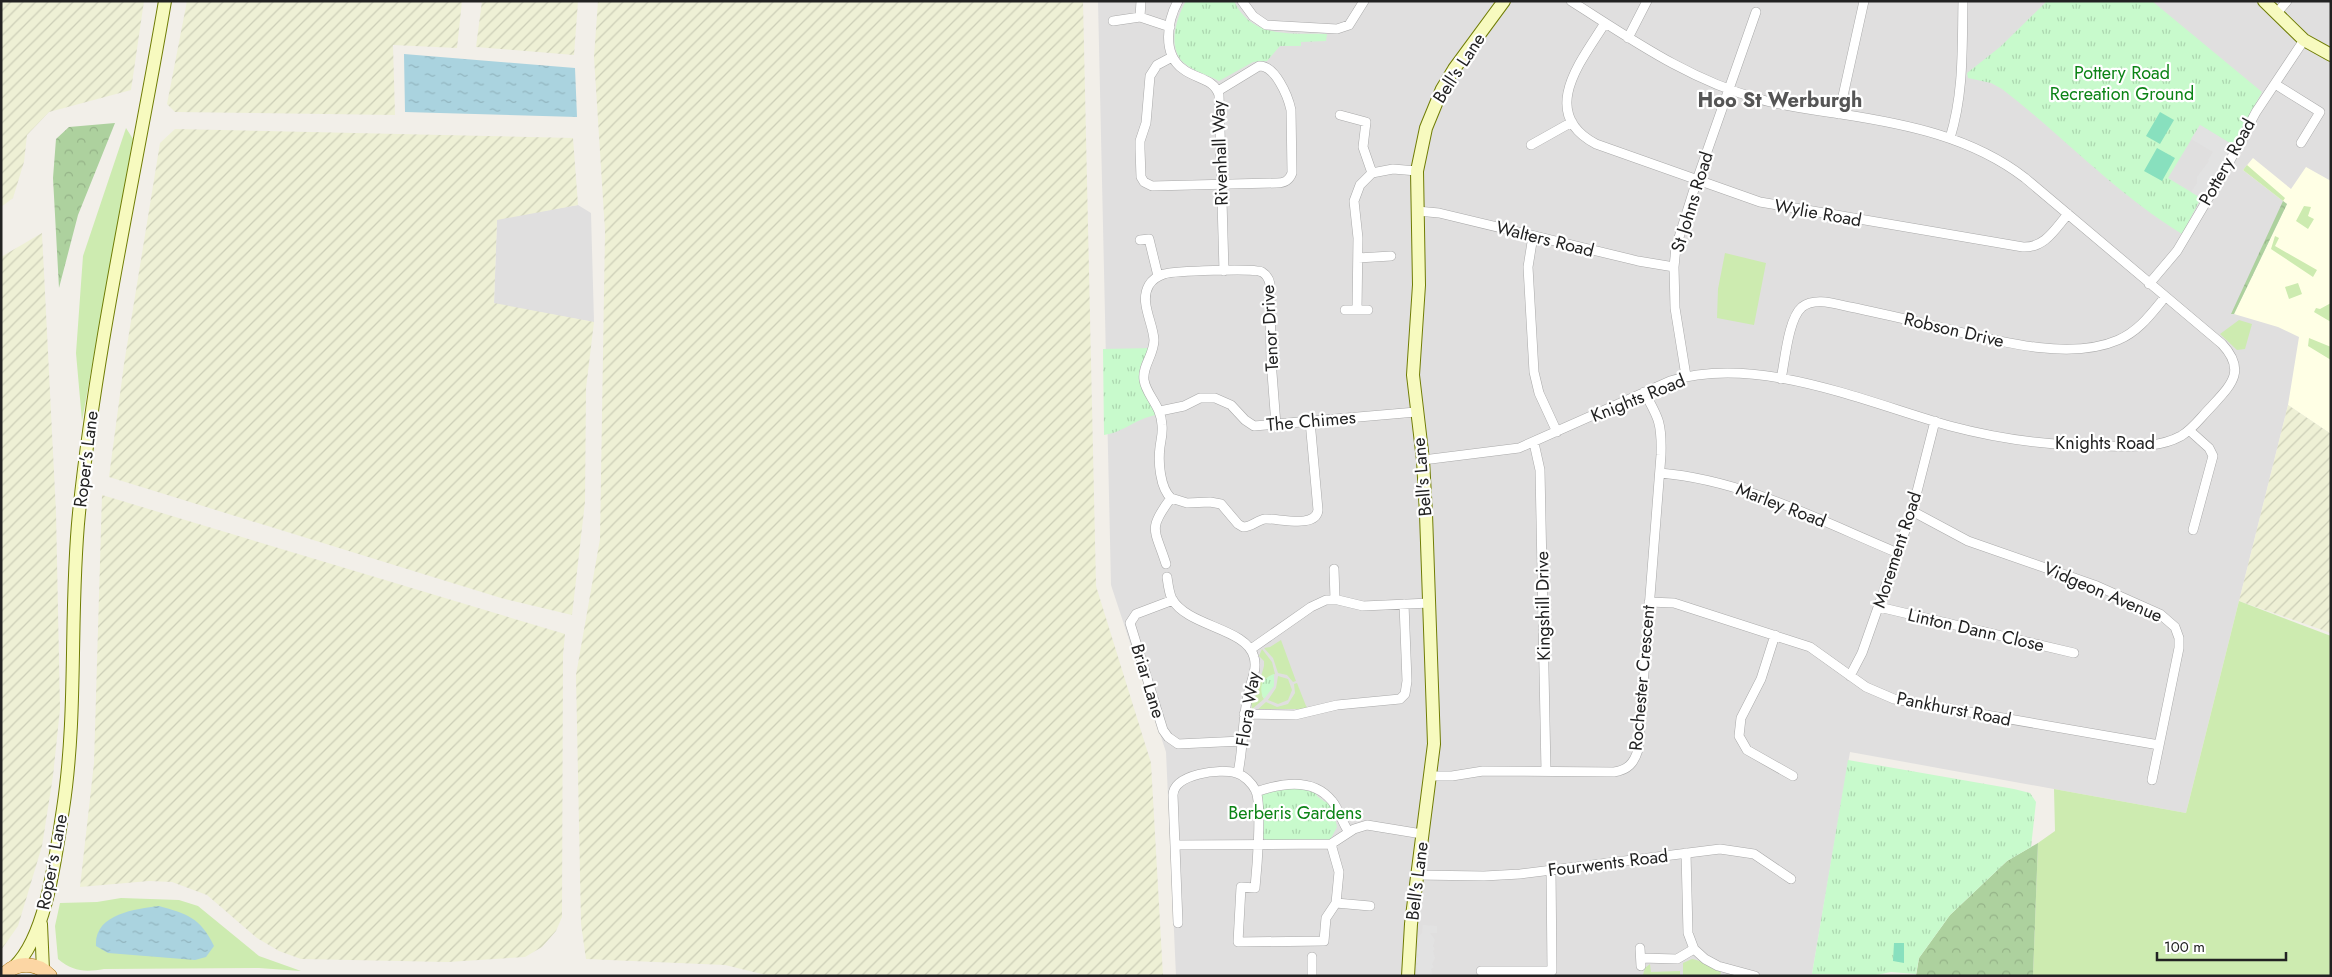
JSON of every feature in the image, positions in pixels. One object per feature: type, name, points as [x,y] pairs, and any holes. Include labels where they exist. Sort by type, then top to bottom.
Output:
[{"type":"main road","points":[[9,971],[24,965],[34,966],[47,973]]},
{"type":"street","name":"Roper's Lane","points":[[9,971],[21,960],[41,921],[59,834],[71,740],[79,517],[90,425],[165,1]]},
{"type":"street","points":[[1140,17],[1141,1]]},
{"type":"street","points":[[1178,1],[1170,27],[1169,41],[1172,57],[1157,65],[1150,76],[1146,123],[1140,141],[1141,177],[1144,182],[1152,186],[1277,183],[1287,181],[1292,173],[1291,110],[1288,100],[1272,72],[1262,66],[1218,91]]},
{"type":"street","points":[[1242,1],[1253,16],[1266,25],[1337,29],[1349,25],[1364,1]]},
{"type":"street","name":"Bell's Lane","points":[[1408,976],[1417,875],[1434,744],[1423,460],[1413,375],[1420,285],[1417,171],[1426,128],[1442,89],[1454,69],[1504,1]]},
{"type":"street","name":"Knights Road","points":[[1423,460],[1506,451],[1534,443],[1644,392],[1686,376],[1734,374],[1781,379],[1843,393],[1935,421],[2001,437],[2085,446],[2157,444],[2176,438],[2190,430],[2229,386],[2235,376],[2235,365],[2232,356],[2222,344],[2068,214],[2003,162],[1978,148],[1950,138],[1839,114],[1783,106],[1729,89],[1693,75],[1628,38],[1571,1]]},
{"type":"street","points":[[1628,38],[1647,1]]},
{"type":"street","points":[[1839,114],[1864,1]]},
{"type":"street","points":[[1950,138],[1957,116],[1961,91],[1963,1]]},
{"type":"street","points":[[2264,1],[2304,40],[2331,55]]},
{"type":"street","points":[[2276,14],[2287,1]]},
{"type":"street","name":"St Johns Road","points":[[1686,376],[1675,308],[1674,267],[1679,234],[1696,180],[1756,12]]},
{"type":"street","points":[[1113,21],[1140,17],[1170,27]]},
{"type":"street","points":[[1531,145],[1572,122],[1567,104],[1569,85],[1577,68],[1605,23]]},
{"type":"street","name":"Pottery Road","points":[[2149,284],[2177,251],[2225,170],[2256,112],[2304,40]]},
{"type":"street","name":"Rivenhall Way","points":[[1172,57],[1183,70],[1210,82],[1218,91],[1221,111],[1224,271]]},
{"type":"street","points":[[2275,84],[2320,112],[2301,143]]},
{"type":"street","points":[[1340,116],[1366,122],[1363,147],[1372,172]]},
{"type":"street","name":"Wylie Road","points":[[1572,122],[1579,132],[1596,144],[1738,196],[1784,207],[2023,247],[2031,247],[2042,243],[2068,214]]},
{"type":"street","points":[[1357,310],[1358,258],[1354,200],[1360,185],[1372,172],[1393,169],[1417,171]]},
{"type":"street","name":"Walters Road","points":[[1417,211],[1439,212],[1638,261],[1674,267]]},
{"type":"street","points":[[1533,236],[1528,266],[1534,372],[1539,393],[1557,432]]},
{"type":"street","points":[[1140,240],[1149,239],[1158,276],[1148,286],[1145,295],[1146,306],[1153,329],[1154,346],[1144,378],[1160,411],[1163,427],[1160,452],[1162,481],[1166,492],[1171,498],[1188,503],[1210,502],[1221,504],[1238,524],[1244,527],[1264,519],[1288,521],[1316,518],[1318,510],[1310,421]]},
{"type":"street","points":[[1358,258],[1391,256]]},
{"type":"street","name":"Tenor Drive","points":[[1158,276],[1166,273],[1224,271],[1258,271],[1265,275],[1270,282],[1271,360],[1276,425]]},
{"type":"street","name":"Robson Drive","points":[[1781,379],[1794,320],[1802,307],[1811,302],[1829,303],[1884,314],[2000,342],[2069,349],[2102,346],[2133,332],[2146,321],[2165,297]]},
{"type":"street","points":[[1345,310],[1368,310]]},
{"type":"street","name":"Rochester Crescent","points":[[1430,776],[1452,776],[1474,771],[1614,772],[1627,769],[1634,760],[1638,750],[1662,430],[1656,412],[1644,392]]},
{"type":"street","name":"The Chimes","points":[[1160,411],[1209,397],[1231,405],[1251,425],[1276,425],[1416,412]]},
{"type":"street","name":"Morement Road","points":[[1850,676],[1857,665],[1912,511],[1935,421]]},
{"type":"street","points":[[2190,430],[2209,448],[2213,456],[2192,530]]},
{"type":"street","name":"Kingshill Drive","points":[[1534,443],[1540,470],[1546,771]]},
{"type":"street","name":"Marley Road","points":[[1660,473],[1699,478],[1743,489],[1898,553]]},
{"type":"street","points":[[1166,564],[1155,536],[1154,526],[1157,517],[1171,498]]},
{"type":"street","name":"Vidgeon Avenue","points":[[1912,511],[1968,541],[2097,586],[2167,618],[2177,632],[2179,648],[2152,780]]},
{"type":"street","points":[[1334,569],[1335,599]]},
{"type":"street","points":[[1167,577],[1173,600]]},
{"type":"street","points":[[1251,649],[1320,602],[1335,599],[1363,606],[1430,603]]},
{"type":"street","name":"Flora Way","points":[[1173,600],[1190,616],[1242,641],[1251,649],[1255,664],[1244,714],[1238,773]]},
{"type":"street","name":"Briar Lane","points":[[1173,600],[1136,614],[1130,623],[1163,730],[1168,737],[1178,744],[1242,741]]},
{"type":"street","name":"Pankhurst Road","points":[[1649,602],[1674,603],[1810,647],[1850,676],[1883,696],[1911,704],[2158,745]]},
{"type":"street","points":[[1244,714],[1295,716],[1337,705],[1400,699],[1405,694],[1407,680],[1404,604]]},
{"type":"street","name":"Linton Dann Close","points":[[1878,607],[2074,654]]},
{"type":"street","points":[[1775,635],[1761,679],[1741,718],[1739,736],[1747,750],[1793,776]]},
{"type":"street","points":[[1178,923],[1173,791],[1177,784],[1186,778],[1212,773],[1238,773],[1248,780],[1256,792],[1258,843],[1255,888],[1241,887],[1238,942],[1324,941],[1326,918],[1336,903],[1339,871],[1331,844]]},
{"type":"street","points":[[1256,792],[1276,785],[1296,784],[1311,787],[1334,803],[1349,832]]},
{"type":"street","points":[[1175,845],[1331,844],[1358,827],[1367,826],[1422,834]]},
{"type":"street","name":"Fourwents Road","points":[[1417,875],[1501,875],[1720,849],[1744,851],[1764,860],[1791,879]]},
{"type":"street","points":[[1686,853],[1688,933],[1694,949],[1718,966],[1755,976]]},
{"type":"street","points":[[1481,972],[1552,971],[1551,870]]},
{"type":"street","points":[[1336,903],[1370,906]]},
{"type":"street","name":"Roper's Lane","points":[[41,921],[47,973]]},
{"type":"street","points":[[1640,957],[1677,959],[1694,949]]},
{"type":"street","points":[[1312,958],[1312,976]]},
{"type":"shaded area","points":[[1,1],[144,1],[131,90],[49,112],[27,135],[24,162],[13,198],[1,207]]},
{"type":"shaded area","points":[[187,1],[462,1],[457,48],[393,45],[395,115],[175,112],[167,104]]},
{"type":"shaded area","points":[[482,1],[578,1],[574,55],[476,47]]},
{"type":"shaded area","points":[[598,1],[1083,1],[1096,586],[1151,763],[1163,976],[770,976],[725,965],[586,959],[581,924],[576,675],[600,539],[605,231],[594,57]]},
{"type":"shaded area","points":[[1098,1],[2331,1],[2331,434],[2288,405],[2186,813],[1850,752],[1812,974],[1837,976],[1176,976],[1166,752],[1111,585]]},
{"type":"shaded area","points":[[2200,125],[2233,145],[2201,198],[2191,192],[2197,183],[2197,177],[2213,152],[2191,139]]},
{"type":"shaded area","points":[[175,129],[573,138],[578,205],[497,220],[494,303],[594,322],[586,388],[585,502],[572,615],[501,598],[109,477],[124,364],[160,143]]},
{"type":"shaded area","points":[[2253,158],[2291,189],[2306,167],[2331,181],[2331,434],[2288,405],[2299,337],[2278,327],[2234,314],[2287,204],[2243,170]]},
{"type":"shaded area","points":[[578,205],[591,213],[594,322],[494,304],[497,219]]},
{"type":"shaded area","points":[[42,233],[56,512],[60,709],[53,776],[42,846],[18,926],[1,950],[1,257]]},
{"type":"shaded area","points":[[2288,405],[2331,434],[2331,633],[2239,601]]},
{"type":"shaded area","points":[[102,495],[565,634],[563,655],[562,917],[556,931],[542,947],[525,957],[448,962],[301,959],[279,951],[257,938],[207,895],[172,882],[149,881],[80,887],[94,763]]},
{"type":"shaded area","points":[[1423,925],[1437,926],[1437,933],[1430,933],[1435,940],[1433,946],[1435,949],[1433,951],[1435,958],[1432,964],[1434,967],[1431,969],[1433,976],[1416,975],[1418,973],[1416,966],[1418,964],[1416,961],[1419,955],[1416,952],[1419,945],[1417,939],[1422,933]]},
{"type":"green space","points":[[1186,1],[1234,1],[1251,22],[1262,28],[1286,33],[1327,34],[1326,41],[1301,42],[1301,46],[1280,46],[1267,61],[1253,62],[1219,81],[1196,71],[1179,57],[1175,41],[1176,24]]},
{"type":"green space","name":"Pottery Road Recreation Ground","points":[[2047,1],[2152,1],[2262,92],[2233,145],[2200,125],[2168,178],[2201,198],[2182,234],[2112,183],[2002,89],[1991,83],[1968,78],[1967,73],[2000,47]]},
{"type":"green space","points":[[2160,112],[2174,120],[2160,144],[2146,136]]},
{"type":"green space","points":[[115,123],[78,215],[59,288],[53,178],[56,139],[69,127]]},
{"type":"green space","points":[[126,128],[133,139],[82,421],[76,353],[83,256]]},
{"type":"green space","points":[[2157,148],[2175,158],[2162,181],[2144,171]]},
{"type":"green space","points":[[2247,165],[2285,198],[2283,201],[2243,170]]},
{"type":"green space","points":[[2283,201],[2287,204],[2234,314],[2231,314]]},
{"type":"green space","points":[[2304,206],[2311,207],[2308,216],[2314,219],[2308,229],[2296,221]]},
{"type":"green space","points":[[2275,236],[2279,238],[2275,246],[2317,270],[2313,277],[2271,249]]},
{"type":"green space","points":[[1725,253],[1766,263],[1754,325],[1717,318],[1718,289]]},
{"type":"green space","points":[[2298,283],[2302,294],[2289,299],[2285,287]]},
{"type":"green space","points":[[2331,303],[2331,322],[2314,312],[2316,308],[2320,309]]},
{"type":"green space","points":[[2239,320],[2252,324],[2245,349],[2237,350],[2220,334]]},
{"type":"green space","points":[[2309,338],[2331,347],[2331,360],[2308,346]]},
{"type":"green space","points":[[1152,348],[1141,364],[1140,380],[1146,395],[1156,411],[1156,415],[1104,435],[1103,349]]},
{"type":"green space","points":[[2239,601],[2331,636],[2331,976],[2033,976],[2038,843],[2055,831],[2054,789],[2186,813]]},
{"type":"green space","points":[[1281,640],[1296,681],[1293,682],[1287,675],[1278,673],[1273,658],[1264,648],[1270,647]]},
{"type":"green space","points":[[1262,649],[1272,662],[1275,674],[1268,677],[1262,696],[1264,699],[1252,709],[1251,701],[1255,698],[1264,666],[1264,661],[1259,656]]},
{"type":"green space","points":[[1274,674],[1274,686],[1264,699],[1261,691],[1262,684]]},
{"type":"green space","points":[[1278,676],[1288,679],[1292,690],[1288,700],[1278,704],[1268,700],[1276,688]]},
{"type":"green space","points":[[1297,683],[1306,706],[1310,709],[1259,709],[1255,712],[1266,702],[1277,707],[1288,704],[1295,693],[1294,684]]},
{"type":"green space","points":[[1848,760],[2014,789],[2030,793],[2036,802],[2031,847],[2007,861],[1950,915],[1919,958],[1916,974],[1891,972],[1871,976],[1812,974]]},
{"type":"green space","name":"Berberis Gardens","points":[[1296,786],[1316,793],[1325,802],[1327,801],[1333,809],[1337,827],[1330,840],[1268,841],[1263,838],[1261,796],[1266,791]]},
{"type":"green space","points":[[2038,843],[2033,976],[1916,976],[1919,958],[1950,915],[2007,861]]},
{"type":"green space","points":[[121,898],[179,900],[198,906],[259,956],[301,971],[259,968],[104,969],[85,971],[74,969],[58,959],[55,926],[60,903],[97,902]]},
{"type":"green space","points":[[1894,943],[1904,943],[1904,963],[1893,961]]},
{"type":"green space","points":[[1692,959],[1721,972],[1720,976],[1683,976],[1683,963]]},
{"type":"green space","points":[[1650,964],[1651,972],[1680,971],[1680,976],[1636,976],[1643,975],[1645,968]]},
{"type":"water","points":[[404,54],[575,68],[577,117],[405,112]]},
{"type":"water","points":[[159,906],[192,918],[198,923],[209,936],[214,946],[206,957],[195,960],[108,953],[96,946],[97,935],[109,920],[128,912]]},
{"type":"district","name":"Hoo St Werburgh","points":[[1780,100]]}]
